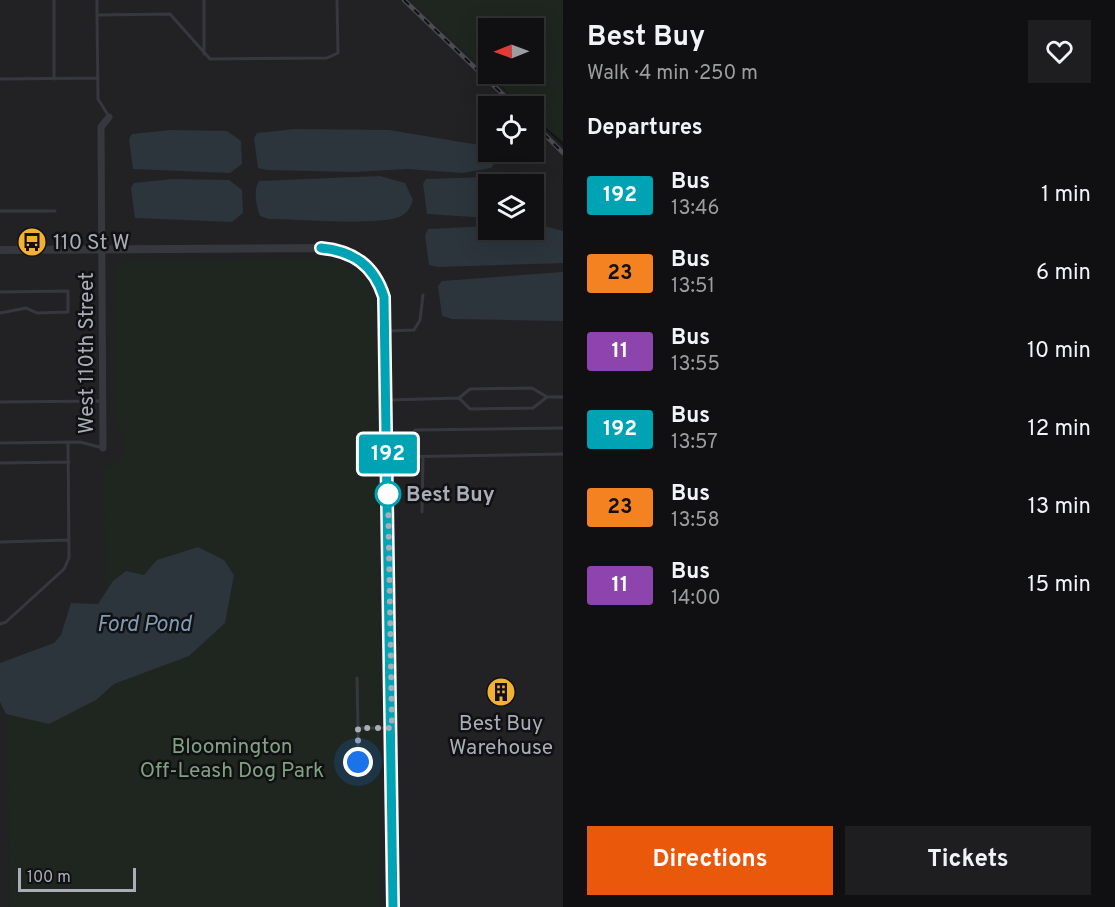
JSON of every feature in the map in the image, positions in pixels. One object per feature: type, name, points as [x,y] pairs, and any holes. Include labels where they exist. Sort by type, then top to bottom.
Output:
[{"type":"street","name":"West 110th Street","points":[[103,448],[101,127],[109,117]]},
{"type":"street","points":[[0,250],[321,248],[349,253],[372,270],[384,297],[386,331],[393,907]]},
{"type":"lane","points":[[54,0],[54,79]]},
{"type":"lane","points":[[97,0],[98,99],[109,117]]},
{"type":"lane","points":[[204,0],[204,54]]},
{"type":"lane","points":[[97,15],[170,15],[210,59],[327,58],[338,53],[337,0]]},
{"type":"lane","points":[[0,79],[98,78]]},
{"type":"lane","points":[[0,211],[55,211]]},
{"type":"lane","points":[[0,292],[69,291],[68,312],[37,312],[26,308],[0,313]]},
{"type":"lane","points":[[386,331],[414,330],[420,320],[423,295]]},
{"type":"lane","points":[[387,400],[459,398],[470,389],[532,388],[547,397],[563,397]]},
{"type":"lane","points":[[459,398],[470,409],[533,408],[547,397]]},
{"type":"lane","points":[[0,402],[103,401]]},
{"type":"lane","points":[[415,457],[415,430],[563,428]]},
{"type":"lane","points":[[0,624],[64,569],[69,558],[68,442]]},
{"type":"lane","points":[[0,443],[68,442],[103,448]]},
{"type":"lane","points":[[388,457],[563,454]]},
{"type":"lane","points":[[422,512],[423,457]]},
{"type":"lane","points":[[0,463],[69,462]]},
{"type":"lane","points":[[0,542],[69,540]]},
{"type":"lane","points":[[357,678],[358,762]]},
{"type":"lane","points":[[358,728],[392,728]]},
{"type":"shaded area","points":[[0,0],[412,0],[478,64],[478,84],[498,84],[511,96],[478,96],[478,162],[544,162],[544,128],[563,146],[563,907],[0,907]]},
{"type":"green space","points":[[411,0],[563,0],[563,142],[544,126],[544,96],[512,96],[499,84],[544,84],[544,18],[478,18],[478,64]]},
{"type":"green space","name":"Bloomington Off-Leash Dog Park","points":[[326,260],[347,267],[362,277],[371,292],[376,313],[382,907],[10,907],[7,684],[107,681],[104,466],[115,464],[126,452],[122,431],[116,424],[116,268],[124,261]]},
{"type":"water","points":[[295,129],[389,130],[478,145],[478,162],[495,162],[491,168],[463,173],[407,169],[354,172],[267,170],[258,168],[254,138],[257,133]]},
{"type":"water","points":[[170,130],[227,131],[241,141],[242,164],[230,173],[133,169],[129,139],[132,134]]},
{"type":"water","points":[[380,176],[405,183],[413,200],[408,210],[399,217],[355,222],[269,219],[260,216],[257,208],[256,193],[259,181]]},
{"type":"water","points":[[478,177],[478,217],[427,214],[423,184],[426,179]]},
{"type":"water","points":[[172,179],[229,180],[242,190],[243,213],[232,222],[135,218],[131,188],[134,183]]},
{"type":"water","points":[[544,226],[563,231],[563,263],[438,267],[429,265],[425,235],[428,229],[478,227],[478,240],[544,240]]},
{"type":"water","points":[[563,272],[563,321],[452,319],[442,316],[438,286],[442,281]]},
{"type":"water","name":"Ford Pond","points":[[198,547],[224,560],[234,575],[225,623],[189,656],[114,684],[96,700],[49,724],[6,714],[0,702],[0,663],[54,643],[61,635],[71,603],[98,604],[113,581],[126,571],[144,575],[157,560]]},
{"type":"railway","points":[[404,0],[505,96]]},
{"type":"railway","points":[[544,134],[563,153]]},
{"type":"bus line","name":"192","points":[[321,248],[349,253],[372,270],[380,283],[386,311],[393,907]]},
{"type":"place","name":"110 St W","points":[[32,242]]},
{"type":"place","name":"Best Buy","points":[[388,494]]},
{"type":"place","name":"Best Buy Warehouse","points":[[501,692]]},
{"type":"route","points":[[358,762],[358,728],[392,728],[388,494]]}]
